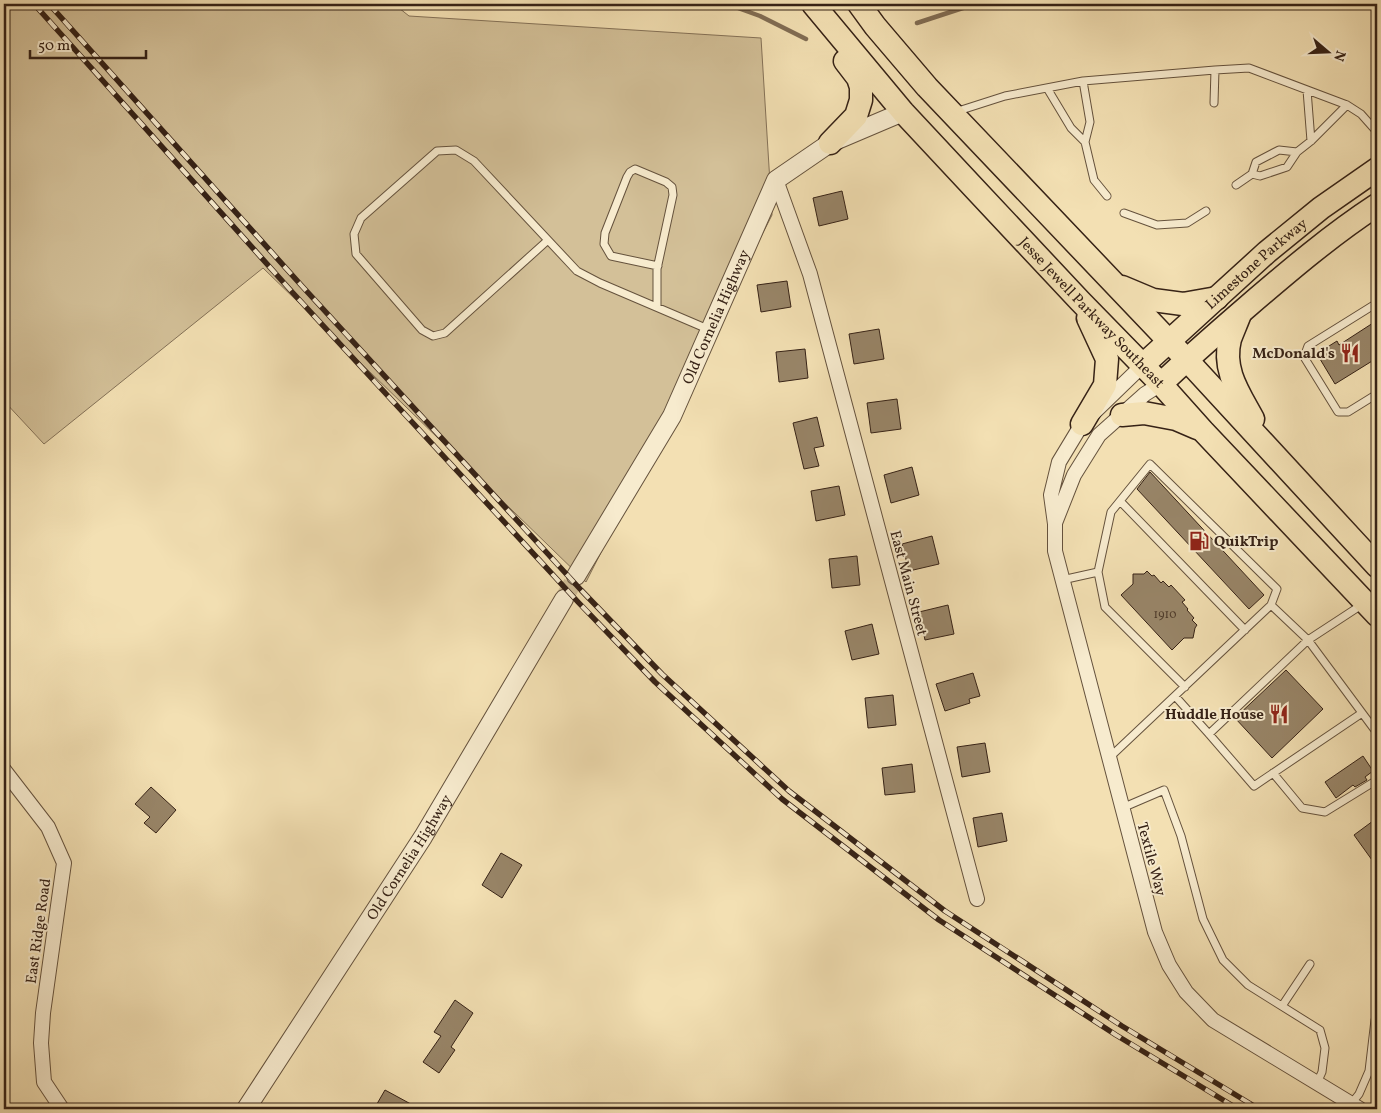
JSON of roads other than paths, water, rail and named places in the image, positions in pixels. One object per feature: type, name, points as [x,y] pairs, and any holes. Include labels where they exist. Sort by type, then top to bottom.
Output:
[{"type":"main road","points":[[858,4],[952,113],[1186,359],[1377,566]]},
{"type":"main road","points":[[816,8],[826,36],[858,78],[861,87],[861,100],[856,116],[830,143]]},
{"type":"main road","name":"Jesse Jewell Parkway Southeast","points":[[816,8],[903,112],[1371,609]]},
{"type":"main road","name":"Limestone Parkway","points":[[1143,365],[1254,263],[1293,230],[1377,169]]},
{"type":"main road","name":"Limestone Parkway","points":[[1161,384],[1186,359],[1296,265],[1368,214]]},
{"type":"main road","points":[[1114,284],[1153,300],[1183,304],[1217,298]]},
{"type":"main road","points":[[1080,301],[1107,359],[1105,385],[1082,424]]},
{"type":"main road","points":[[1241,312],[1230,341],[1228,366],[1234,385],[1271,450]]},
{"type":"main road","points":[[1122,415],[1144,413],[1176,419],[1202,431]]},
{"type":"street","points":[[776,180],[830,143],[903,112]]},
{"type":"street","name":"East Main Street","points":[[776,180],[810,274],[977,900]]},
{"type":"street","name":"Old Cornelia Highway","points":[[576,576],[672,416],[776,180]]},
{"type":"street","name":"Textile Way","points":[[1143,365],[1082,424],[1059,462],[1051,495],[1055,524],[1055,551],[1155,932],[1169,965],[1186,992],[1213,1020],[1356,1107]]},
{"type":"street","name":"Textile Way","points":[[1055,524],[1074,475],[1099,435],[1145,394],[1161,384]]},
{"type":"street","name":"Old Cornelia Highway","points":[[246,1109],[423,836],[564,599]]},
{"type":"street","name":"East Ridge Road","points":[[4,770],[48,827],[64,863],[43,1013],[41,1043],[44,1082],[62,1109]]},
{"type":"lane","points":[[952,113],[1005,96],[1084,82],[1249,68],[1347,104],[1362,114],[1377,132]]},
{"type":"lane","points":[[1214,104],[1215,70]]},
{"type":"lane","points":[[1084,82],[1090,122],[1085,142],[1094,180],[1107,196]]},
{"type":"lane","points":[[1047,88],[1071,128],[1085,142]]},
{"type":"lane","points":[[1307,90],[1311,141]]},
{"type":"lane","points":[[1252,174],[1260,176],[1287,166],[1297,152],[1311,141],[1347,104]]},
{"type":"lane","points":[[548,240],[445,333],[433,336],[422,330],[356,254],[354,234],[360,218],[437,151],[456,150],[474,161],[577,270],[600,283],[710,330]]},
{"type":"lane","points":[[1236,185],[1252,174],[1256,162],[1279,150],[1297,152]]},
{"type":"lane","points":[[657,307],[658,266],[673,195],[672,187],[666,182],[635,170],[630,172],[627,177],[606,233],[604,244],[611,256],[658,266]]},
{"type":"lane","points":[[1124,213],[1156,225],[1186,223],[1206,211]]},
{"type":"lane","points":[[1377,303],[1308,346],[1304,357],[1338,412],[1348,412],[1377,394]]},
{"type":"lane","points":[[1109,758],[1185,687],[1245,630],[1271,606],[1277,589],[1150,464],[1111,512],[1098,572],[1105,607],[1185,687]]},
{"type":"lane","points":[[1120,501],[1245,630]]},
{"type":"lane","points":[[1062,580],[1098,572]]},
{"type":"lane","points":[[1271,606],[1308,640],[1377,733]]},
{"type":"lane","points":[[1210,734],[1308,640],[1371,609]]},
{"type":"lane","points":[[1175,696],[1254,786],[1362,712]]},
{"type":"lane","points":[[1273,773],[1302,808],[1325,812],[1377,780]]},
{"type":"lane","points":[[1122,808],[1164,790],[1181,836],[1203,919],[1223,960],[1248,985],[1320,1030],[1325,1048],[1322,1072],[1317,1083]]},
{"type":"lane","points":[[1282,1006],[1310,964]]},
{"type":"lane","points":[[1356,1107],[1359,1094],[1369,1071],[1375,1020],[1377,1020]]},
{"type":"waterway","points":[[727,4],[760,16],[806,39]]},
{"type":"waterway","points":[[917,23],[975,4]]},
{"type":"tunnel","points":[[564,599],[576,576]]},
{"type":"railway","points":[[34,4],[293,293],[578,602],[655,682],[782,799],[939,920],[1116,1035],[1238,1109]]},
{"type":"railway","points":[[49,4],[301,285],[581,590],[662,674],[789,791],[945,911],[1122,1026],[1259,1109]]},
{"type":"place","name":"McDonald's","points":[[1350,353]]},
{"type":"place","name":"QuikTrip","points":[[1199,541]]},
{"type":"place","name":"Huddle House","points":[[1279,714]]}]
